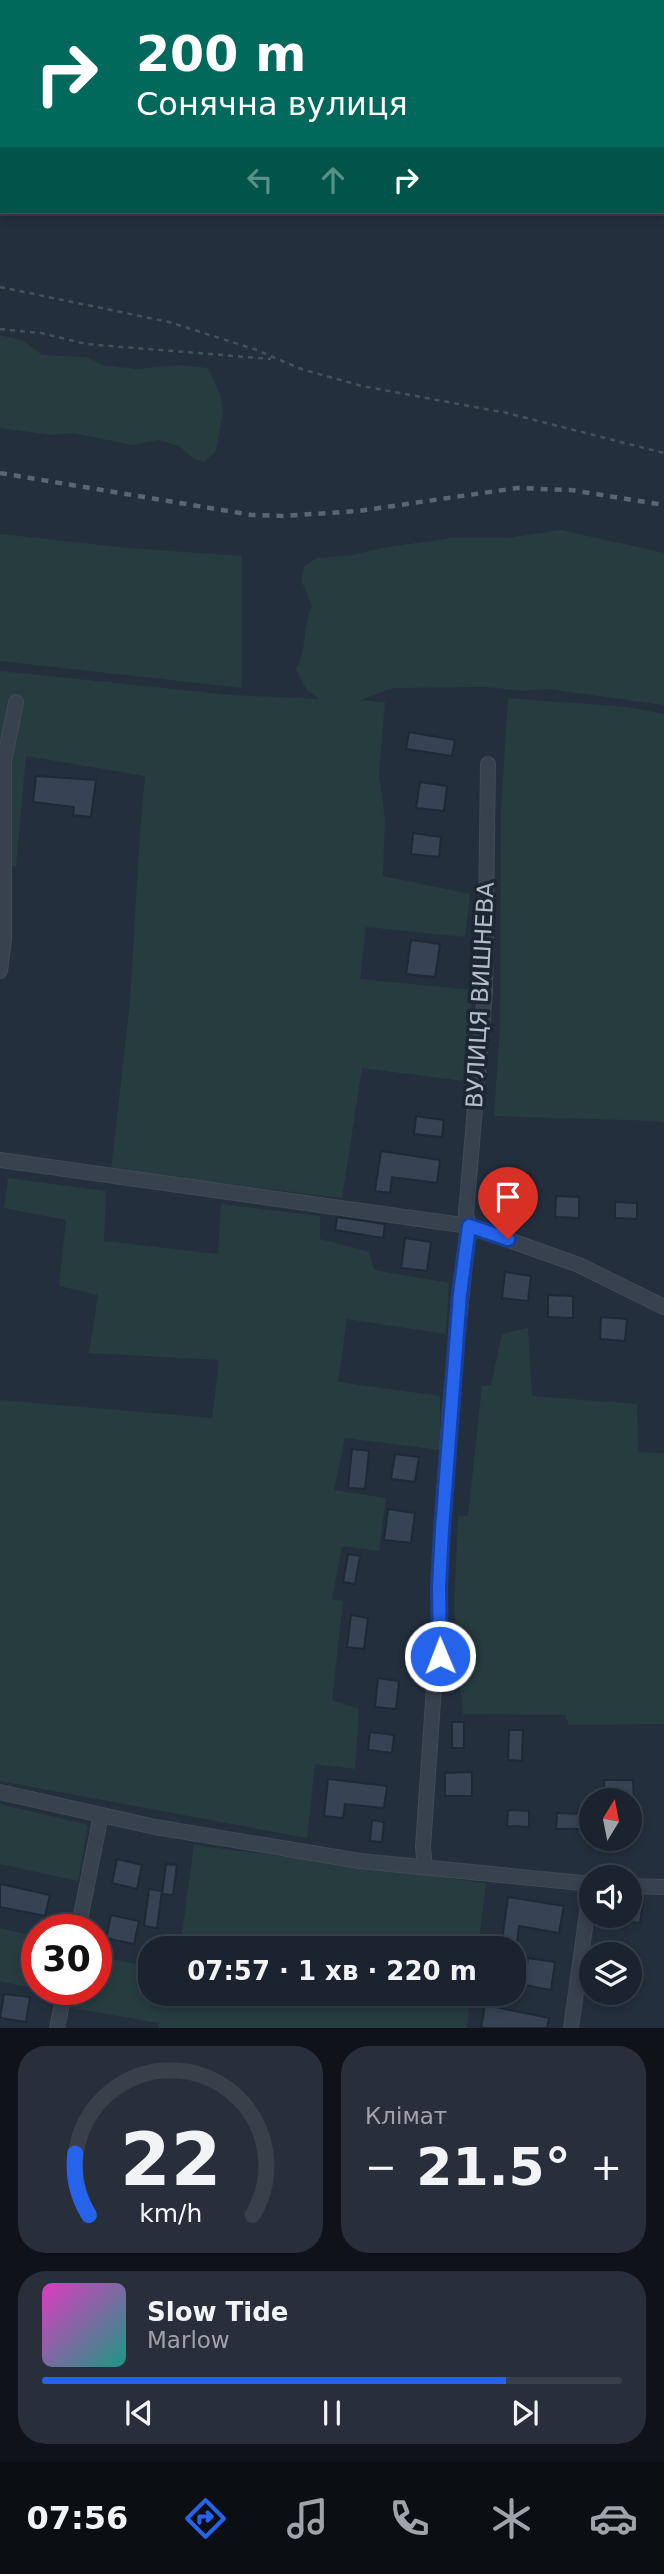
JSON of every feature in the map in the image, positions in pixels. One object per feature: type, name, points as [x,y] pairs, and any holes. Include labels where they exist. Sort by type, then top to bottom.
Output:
[{"type":"street","points":[[0,971],[4,939],[4,762],[16,702]]},
{"type":"street","name":"ВУЛИЦЯ ВИШНЕВА","points":[[425,1867],[434,1687],[440,1656],[439,1587],[449,1421],[469,1226],[466,1213],[485,992],[488,764]]},
{"type":"street","points":[[0,1160],[469,1226],[579,1265],[664,1307]]},
{"type":"street","points":[[0,1792],[155,1827],[360,1861],[579,1883]]},
{"type":"street","points":[[81,1914],[101,1815]]},
{"type":"street","points":[[642,1886],[664,1887]]},
{"type":"street","points":[[570,2028],[587,1928]]},
{"type":"street","points":[[57,2028],[62,2005]]},
{"type":"path","points":[[0,287],[169,322],[362,386],[507,413],[664,453]]},
{"type":"path","points":[[0,329],[41,333],[86,344],[275,359]]},
{"type":"green space","points":[[0,335],[24,341],[42,355],[87,357],[102,365],[137,369],[177,365],[208,368],[220,394],[223,412],[216,451],[204,462],[194,459],[179,446],[159,440],[133,445],[73,433],[52,435],[0,428]]},
{"type":"green space","points":[[561,530],[664,553],[664,705],[547,689],[526,691],[485,687],[393,688],[360,700],[385,702],[379,774],[385,820],[383,876],[470,894],[465,937],[366,927],[360,979],[473,990],[463,1081],[362,1068],[342,1198],[111,1170],[130,1001],[145,776],[26,756],[16,866],[0,865],[0,671],[231,695],[320,699],[307,691],[296,669],[312,606],[301,580],[304,566],[317,558],[354,555],[382,548],[452,538],[507,538]]},
{"type":"green space","points":[[0,534],[129,548],[242,556],[242,688],[0,661]]},
{"type":"green space","points":[[508,698],[628,707],[664,714],[664,1123],[494,1116],[500,1026],[501,809]]},
{"type":"green space","points":[[8,1178],[106,1191],[104,1241],[218,1254],[221,1204],[320,1216],[320,1239],[369,1252],[374,1270],[449,1283],[446,1334],[347,1319],[338,1382],[440,1396],[440,1450],[345,1438],[334,1490],[386,1498],[379,1551],[342,1546],[332,1599],[343,1601],[332,1700],[359,1709],[355,1769],[315,1764],[307,1838],[0,1781],[0,1400],[212,1418],[219,1360],[89,1353],[98,1295],[59,1286],[66,1220],[4,1208]]},
{"type":"green space","points":[[528,1328],[532,1396],[637,1404],[638,1452],[664,1453],[664,1724],[569,1725],[565,1715],[463,1714],[454,1610],[458,1516],[468,1516],[482,1386],[491,1385],[502,1334]]},
{"type":"green space","points":[[0,1804],[88,1825],[78,1881],[0,1864]]},
{"type":"green space","points":[[194,1845],[486,1883],[479,1936],[182,1936]]},
{"type":"green space","points":[[0,1928],[21,1933],[21,1986],[0,1981]]},
{"type":"green space","points":[[112,1959],[138,1965],[138,2006],[470,2006],[467,2028],[158,2028],[159,2023],[71,2008],[72,2005],[112,2005]]},
{"type":"building","points":[[409,732],[455,740],[452,756],[406,749]]},
{"type":"building","points":[[36,776],[96,780],[91,817],[73,815],[74,807],[33,802]]},
{"type":"building","points":[[420,782],[447,786],[444,811],[416,808]]},
{"type":"building","points":[[413,833],[441,837],[439,857],[411,854]]},
{"type":"building","points":[[411,940],[440,944],[435,977],[406,974]]},
{"type":"building","points":[[416,1116],[444,1120],[442,1137],[414,1134]]},
{"type":"building","points":[[381,1151],[440,1160],[437,1183],[392,1177],[390,1193],[375,1191]]},
{"type":"building","points":[[503,1173],[530,1173],[530,1197],[502,1197]]},
{"type":"building","points":[[556,1196],[579,1197],[579,1218],[555,1217]]},
{"type":"building","points":[[615,1202],[637,1203],[637,1219],[615,1218]]},
{"type":"building","points":[[337,1217],[385,1224],[383,1238],[335,1230]]},
{"type":"building","points":[[405,1238],[431,1242],[427,1271],[401,1268]]},
{"type":"building","points":[[505,1272],[531,1276],[528,1301],[502,1298]]},
{"type":"building","points":[[548,1295],[573,1296],[573,1318],[548,1317]]},
{"type":"building","points":[[601,1317],[627,1319],[625,1341],[600,1339]]},
{"type":"building","points":[[352,1449],[369,1451],[365,1489],[348,1488]]},
{"type":"building","points":[[395,1454],[419,1457],[415,1482],[391,1479]]},
{"type":"building","points":[[388,1509],[415,1513],[411,1543],[384,1540]]},
{"type":"building","points":[[348,1554],[360,1556],[355,1584],[343,1582]]},
{"type":"building","points":[[351,1615],[368,1618],[364,1649],[347,1647]]},
{"type":"building","points":[[378,1678],[399,1681],[396,1709],[375,1707]]},
{"type":"building","points":[[452,1722],[464,1722],[464,1748],[452,1748]]},
{"type":"building","points":[[509,1730],[523,1730],[522,1761],[508,1760]]},
{"type":"building","points":[[370,1732],[394,1735],[392,1753],[368,1750]]},
{"type":"building","points":[[472,1772],[472,1796],[445,1796],[445,1773]]},
{"type":"building","points":[[328,1779],[387,1786],[384,1808],[345,1804],[343,1818],[324,1816]]},
{"type":"building","points":[[604,1780],[633,1780],[633,1788],[604,1788]]},
{"type":"building","points":[[508,1810],[529,1811],[529,1827],[507,1826]]},
{"type":"building","points":[[557,1813],[579,1814],[579,1829],[556,1829]]},
{"type":"building","points":[[372,1820],[384,1822],[382,1842],[370,1841]]},
{"type":"building","points":[[117,1859],[142,1865],[137,1889],[112,1883]]},
{"type":"building","points":[[166,1864],[177,1865],[173,1895],[162,1894]]},
{"type":"building","points":[[0,1884],[50,1895],[45,1914],[0,1907]]},
{"type":"building","points":[[149,1889],[162,1891],[157,1928],[144,1926]]},
{"type":"building","points":[[508,1897],[564,1906],[559,1933],[519,1926],[518,1936],[503,1936]]},
{"type":"building","points":[[112,1915],[139,1921],[134,1944],[112,1939]]},
{"type":"building","points":[[528,1958],[555,1962],[551,1990],[526,1985]]},
{"type":"building","points":[[4,1994],[21,1996],[21,2005],[29,2005],[26,2022],[0,2018]]},
{"type":"building","points":[[485,2006],[549,2018],[547,2028],[481,2028]]},
{"type":"railway","points":[[0,473],[252,515],[283,516],[358,511],[517,488],[571,490],[664,505]]},
{"type":"route","points":[[440,1656],[439,1587],[450,1408],[469,1226],[508,1239]]}]
